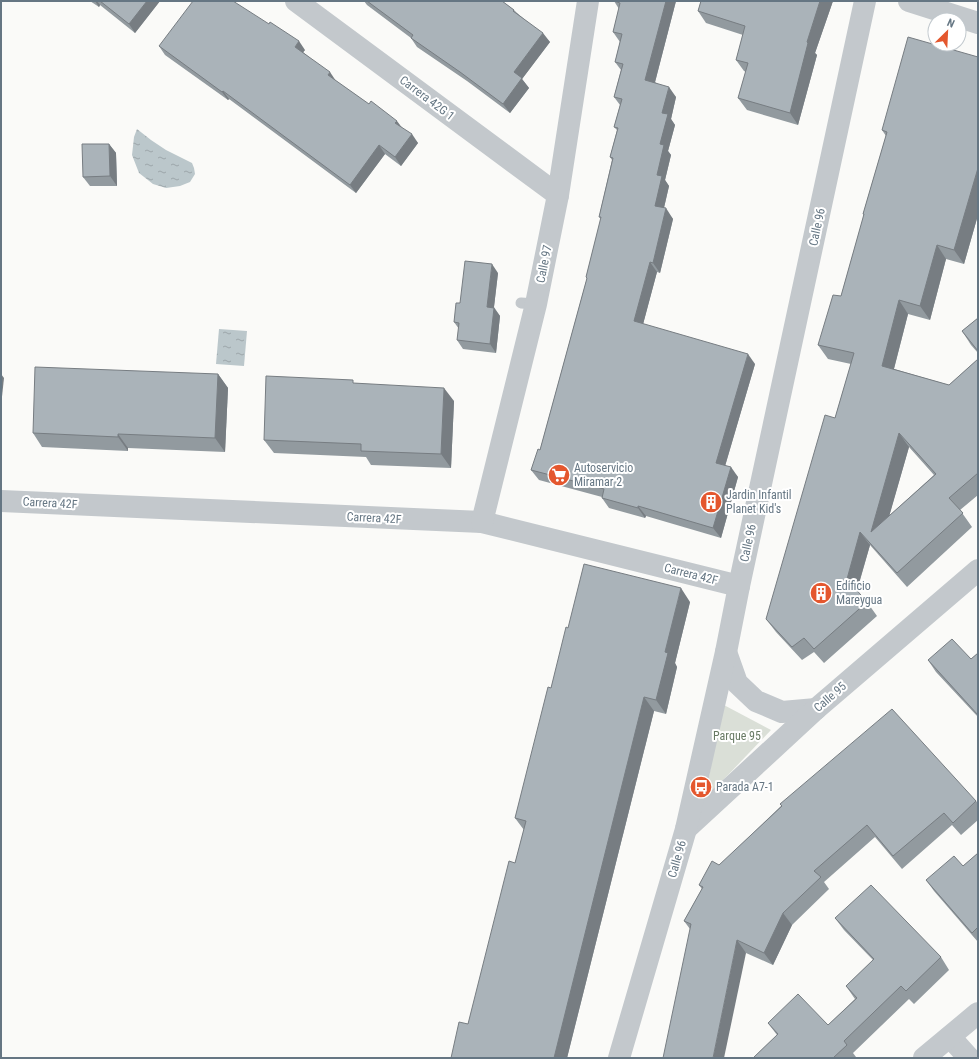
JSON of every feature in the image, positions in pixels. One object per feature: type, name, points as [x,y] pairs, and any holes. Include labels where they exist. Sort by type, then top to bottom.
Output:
[{"type":"street","name":"Carrera 42G 1","points":[[296,1],[558,195]]},
{"type":"street","name":"Calle 97","points":[[482,522],[529,303],[558,195],[588,1]]},
{"type":"street","name":"Calle 96","points":[[619,1058],[686,829],[726,652],[865,1]]},
{"type":"street","points":[[909,1],[978,23]]},
{"type":"street","name":"Carrera 42F","points":[[1,501],[482,522],[739,586]]},
{"type":"street","name":"Calle 95","points":[[686,829],[816,709],[978,570]]},
{"type":"street","points":[[726,652],[737,683],[756,701],[782,712],[816,709]]},
{"type":"street","points":[[924,1058],[978,1012]]},
{"type":"street","points":[[950,1037],[969,1058]]},
{"type":"green space","name":"Parque 95","points":[[722,704],[771,730],[705,799]]},
{"type":"water","points":[[137,129],[166,150],[192,163],[195,174],[190,182],[180,186],[166,188],[153,184],[139,173],[132,155],[134,137]]},
{"type":"water","points":[[219,329],[247,331],[244,366],[216,364]]},
{"type":"building","points":[[100,1],[147,1],[129,24]]},
{"type":"building","points":[[193,1],[233,1],[269,24],[270,22],[299,41],[295,47],[330,72],[328,75],[369,104],[371,101],[397,121],[395,123],[412,134],[395,157],[379,145],[350,185],[223,91],[222,92],[159,46]]},
{"type":"building","points":[[367,1],[502,1],[543,33],[514,72],[522,78],[503,104],[411,38],[413,35]]},
{"type":"building","points":[[614,1],[666,1],[645,80],[669,87],[662,113],[668,114],[660,144],[664,145],[657,175],[662,176],[655,206],[666,208],[653,263],[650,262],[634,321],[748,354],[716,463],[731,467],[713,528],[638,506],[638,508],[602,498],[604,489],[531,470],[538,449],[540,450],[587,278],[613,158],[610,157],[618,128],[614,127],[622,99],[614,97],[623,64],[615,62],[622,34],[613,32],[620,3]]},
{"type":"building","points":[[701,1],[820,1],[807,42],[808,43],[790,113],[738,98],[748,63],[736,60],[745,26],[698,11]]},
{"type":"building","points":[[908,37],[927,42],[927,52],[960,52],[978,57],[978,168],[954,250],[937,245],[920,306],[899,300],[882,366],[949,385],[978,359],[978,473],[949,498],[963,513],[897,573],[860,532],[847,579],[867,602],[814,649],[804,638],[792,647],[766,619],[825,415],[835,418],[854,353],[818,345],[833,295],[841,296],[887,132],[882,130]],"holes":[[[899,433],[936,474],[871,532]]]},
{"type":"building","points":[[82,144],[109,144],[110,176],[83,177]]},
{"type":"building","points":[[465,261],[492,264],[487,307],[494,308],[490,344],[457,340],[459,323],[454,322],[456,303],[460,303]]},
{"type":"building","points":[[978,318],[978,351],[962,331]]},
{"type":"building","points":[[35,367],[218,374],[215,438],[118,434],[118,437],[33,433]]},
{"type":"building","points":[[266,376],[353,380],[353,383],[444,388],[441,454],[361,451],[361,444],[264,440]]},
{"type":"building","points":[[584,564],[681,588],[665,652],[668,653],[656,700],[644,697],[554,1058],[451,1058],[459,1022],[468,1024],[509,861],[515,863],[526,821],[515,818],[548,687],[551,688]]},
{"type":"building","points":[[952,639],[971,659],[978,653],[978,715],[928,660]]},
{"type":"building","points":[[892,709],[976,801],[953,823],[944,813],[893,856],[867,825],[814,871],[821,877],[783,913],[764,953],[737,940],[713,1058],[663,1058],[691,924],[684,921],[703,887],[699,885],[712,861],[719,865],[782,806],[780,804]]},
{"type":"building","points":[[978,853],[978,927],[972,933],[926,880],[954,856],[963,866]]},
{"type":"building","points":[[871,885],[941,957],[906,991],[901,986],[844,1041],[847,1045],[833,1058],[753,1058],[778,1034],[768,1023],[798,994],[828,1025],[857,998],[846,986],[874,959],[835,918]]},
{"type":"place","name":"Autoservicio Miramar 2","points":[[559,475]]},
{"type":"place","name":"Jardin Infantil Planet Kid's","points":[[711,502]]},
{"type":"place","name":"Edificio Mareygua","points":[[821,593]]},
{"type":"place","name":"Parada A7-1","points":[[701,787]]}]
